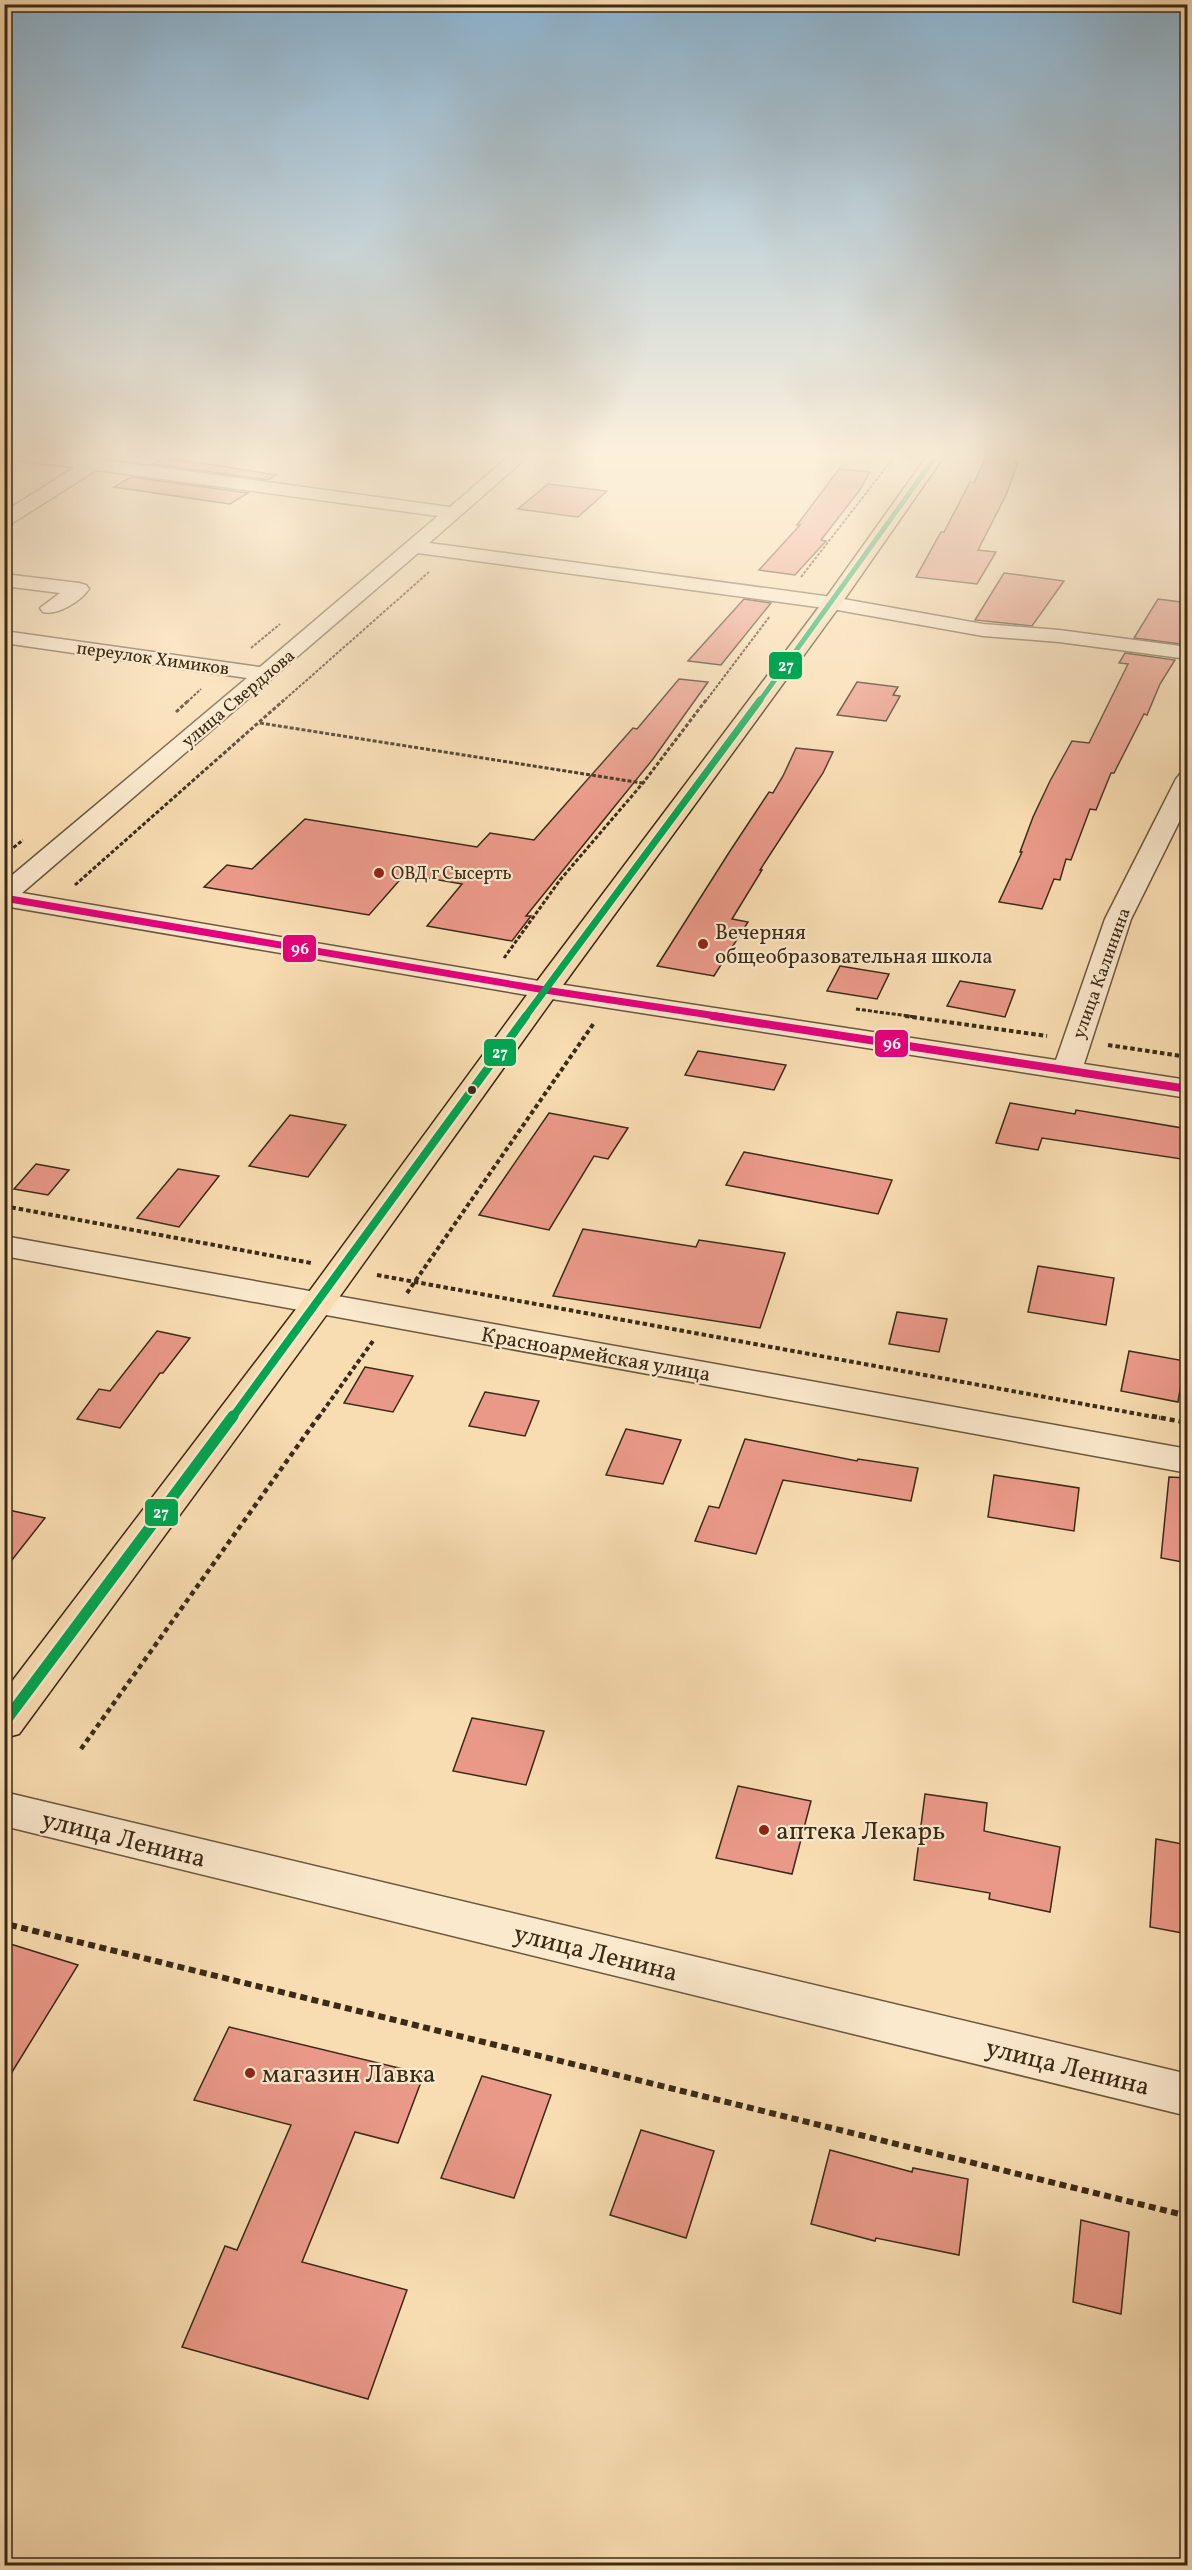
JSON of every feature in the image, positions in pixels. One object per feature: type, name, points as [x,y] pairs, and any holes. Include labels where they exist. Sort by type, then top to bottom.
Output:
[{"type":"main road","points":[[4,1723],[318,1303],[544,990],[854,572]]},
{"type":"street","name":"улица Свердлова","points":[[4,897],[386,572]]},
{"type":"street","points":[[599,572],[832,603],[983,630],[1059,636],[1188,653]]},
{"type":"street","points":[[4,580],[79,589],[50,608]]},
{"type":"street","name":"переулок Химиков","points":[[4,637],[265,674]]},
{"type":"street","name":"улица Калинина","points":[[1067,1071],[1118,919],[1188,779]]},
{"type":"street","points":[[4,897],[544,990],[1188,1089]]},
{"type":"street","name":"Красноармейская улица","points":[[4,1246],[1188,1461]]},
{"type":"street","name":"улица Ленина","points":[[4,1809],[1188,2095]]},
{"type":"path","points":[[72,888],[428,572]]},
{"type":"path","points":[[486,980],[560,880],[643,783],[805,572]]},
{"type":"path","points":[[260,723],[643,783]]},
{"type":"path","points":[[81,1749],[415,1282],[610,1000]]},
{"type":"path","points":[[4,1206],[1188,1423]]},
{"type":"path","points":[[4,1923],[1188,2216]]},
{"type":"building","points":[[773,572],[798,572],[795,575]]},
{"type":"building","points":[[919,572],[984,572],[977,584],[916,577]]},
{"type":"building","points":[[1004,573],[1064,581],[1032,626],[975,620]]},
{"type":"building","points":[[744,599],[771,603],[721,665],[688,661]]},
{"type":"building","points":[[1158,599],[1188,603],[1188,645],[1134,638]]},
{"type":"building","points":[[1125,653],[1175,660],[1160,684],[1147,715],[1144,714],[1114,773],[1111,773],[1096,810],[1090,809],[1071,860],[1066,859],[1060,880],[1054,879],[1042,909],[999,902],[1050,781],[1072,741],[1089,743],[1128,664],[1119,663]]},
{"type":"building","points":[[679,679],[708,682],[653,759],[526,916],[531,916],[512,941],[427,926],[462,884],[405,874],[369,915],[204,887],[227,865],[252,869],[305,819],[477,847],[490,833],[534,840],[633,728],[637,729]]},
{"type":"building","points":[[857,682],[898,687],[893,695],[900,696],[886,721],[837,715]]},
{"type":"building","points":[[796,748],[833,752],[823,773],[760,870],[762,870],[732,919],[748,922],[714,976],[657,966],[769,792],[773,793]]},
{"type":"building","points":[[840,966],[889,974],[877,999],[827,991]]},
{"type":"building","points":[[960,981],[1015,990],[1005,1017],[947,1006]]},
{"type":"building","points":[[698,1051],[786,1065],[774,1090],[685,1075]]},
{"type":"building","points":[[1010,1103],[1075,1114],[1076,1110],[1188,1129],[1188,1160],[1042,1138],[1038,1150],[996,1143]]},
{"type":"building","points":[[549,1113],[628,1128],[608,1159],[594,1156],[549,1230],[479,1215]]},
{"type":"building","points":[[290,1115],[346,1125],[308,1177],[249,1166]]},
{"type":"building","points":[[744,1152],[892,1180],[878,1214],[726,1185]]},
{"type":"building","points":[[36,1164],[69,1170],[48,1195],[14,1189]]},
{"type":"building","points":[[178,1169],[219,1176],[179,1227],[137,1218]]},
{"type":"building","points":[[583,1229],[696,1247],[699,1240],[785,1253],[760,1328],[553,1296]]},
{"type":"building","points":[[1038,1266],[1114,1278],[1106,1325],[1028,1312]]},
{"type":"building","points":[[897,1312],[947,1319],[939,1352],[889,1344]]},
{"type":"building","points":[[157,1331],[190,1338],[163,1373],[160,1373],[120,1428],[77,1419],[99,1389],[110,1391]]},
{"type":"building","points":[[1129,1351],[1185,1361],[1178,1402],[1121,1391]]},
{"type":"building","points":[[365,1367],[413,1376],[393,1412],[344,1403]]},
{"type":"building","points":[[485,1392],[539,1401],[525,1436],[469,1426]]},
{"type":"building","points":[[626,1429],[681,1440],[663,1484],[606,1475]]},
{"type":"building","points":[[745,1439],[857,1461],[858,1459],[918,1468],[911,1501],[783,1480],[756,1554],[695,1541],[709,1506],[719,1508]]},
{"type":"building","points":[[994,1475],[1079,1488],[1074,1531],[988,1517]]},
{"type":"building","points":[[1169,1477],[1188,1478],[1188,1563],[1161,1558]]},
{"type":"building","points":[[4,1509],[45,1518],[4,1570]]},
{"type":"building","points":[[472,1718],[544,1731],[526,1785],[453,1771]]},
{"type":"building","name":"аптека Лекарь","points":[[738,1786],[811,1801],[792,1874],[716,1858]]},
{"type":"building","points":[[925,1794],[987,1803],[984,1831],[1060,1847],[1050,1912],[989,1899],[990,1893],[914,1880]]},
{"type":"building","points":[[1156,1839],[1188,1845],[1188,1934],[1150,1927]]},
{"type":"building","points":[[4,1942],[78,1965],[4,2085]]},
{"type":"building","points":[[229,2027],[424,2074],[398,2143],[355,2132],[302,2262],[407,2290],[368,2399],[182,2347],[225,2246],[237,2250],[291,2125],[194,2100]]},
{"type":"building","points":[[482,2076],[551,2095],[514,2198],[441,2178]]},
{"type":"building","points":[[641,2130],[714,2151],[686,2238],[610,2215]]},
{"type":"building","points":[[830,2150],[912,2172],[913,2168],[968,2179],[959,2255],[876,2238],[875,2241],[811,2224]]},
{"type":"building","points":[[1081,2220],[1129,2232],[1121,2314],[1073,2302]]},
{"type":"transit line","name":"27","points":[[4,1723],[318,1303],[545,990],[854,572]]},
{"type":"transit line","name":"96","points":[[4,898],[545,990],[1188,1089]]},
{"type":"place","name":"ОВД г Сысерть","points":[[379,873]]},
{"type":"place","name":"Вечерняя общеобразовательная школа","points":[[703,944]]},
{"type":"place","name":"аптека Лекарь","points":[[764,1830]]},
{"type":"place","name":"магазин Лавка","points":[[250,2073]]}]
